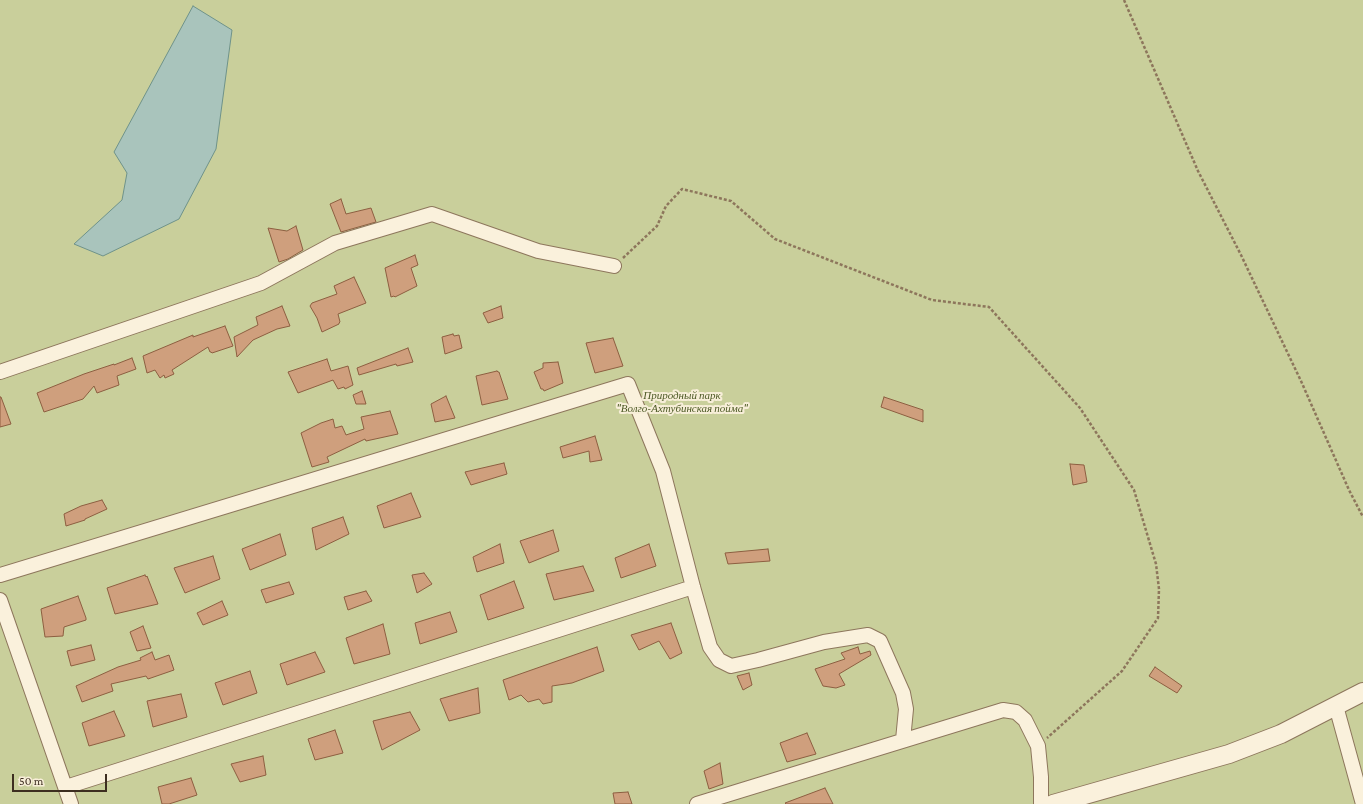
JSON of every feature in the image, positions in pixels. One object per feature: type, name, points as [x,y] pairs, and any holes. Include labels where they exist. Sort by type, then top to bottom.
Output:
[{"type":"street","points":[[0,372],[261,283],[336,243],[432,214],[538,251],[614,266]]},
{"type":"street","points":[[0,574],[628,384],[663,471],[710,647],[719,660],[731,666],[824,642],[868,635],[880,641],[902,694],[906,709],[903,740]]},
{"type":"street","points":[[66,787],[693,587]]},
{"type":"street","points":[[0,600],[71,804]]},
{"type":"street","points":[[697,804],[1003,710],[1016,712],[1025,720],[1038,746],[1041,777],[1049,804],[1229,754],[1281,734],[1363,692]]},
{"type":"street","points":[[1336,706],[1363,804]]},
{"type":"path","points":[[1124,0],[1198,171],[1241,255],[1301,381],[1349,490],[1363,517]]},
{"type":"path","points":[[614,266],[657,226],[666,206],[682,189],[731,201],[775,239],[932,300],[989,307],[1080,408],[1134,490],[1156,564],[1159,589],[1158,618],[1122,671],[1038,746]]},
{"type":"green space","name":"Природный парк \"Волго-Ахтубинская пойма\"","points":[[0,0],[1363,0],[1363,804],[0,804]]},
{"type":"water","points":[[193,6],[232,30],[216,149],[179,219],[103,256],[74,244],[122,200],[127,173],[114,152]]},
{"type":"building","points":[[341,199],[346,214],[371,208],[376,222],[341,232],[330,204]]},
{"type":"building","points":[[296,226],[303,250],[288,259],[279,262],[268,228],[287,231]]},
{"type":"building","points":[[415,255],[418,265],[411,268],[417,286],[395,297],[391,297],[385,268]]},
{"type":"building","points":[[354,277],[366,303],[338,314],[339,324],[322,332],[317,318],[310,306],[312,303],[337,294],[334,286]]},
{"type":"building","points":[[282,306],[290,326],[277,329],[253,340],[237,357],[234,337],[258,325],[256,317]]},
{"type":"building","points":[[501,306],[503,318],[488,323],[483,313]]},
{"type":"building","points":[[225,326],[233,346],[212,353],[208,347],[172,370],[174,374],[165,378],[164,375],[160,378],[155,370],[147,373],[143,356],[193,335],[193,337]]},
{"type":"building","points":[[453,334],[454,336],[459,335],[462,348],[445,354],[442,337]]},
{"type":"building","points":[[613,338],[623,366],[595,373],[586,343]]},
{"type":"building","points":[[408,348],[413,362],[397,366],[396,364],[359,375],[357,368]]},
{"type":"building","points":[[132,358],[136,369],[117,376],[119,385],[97,393],[94,386],[83,399],[44,412],[37,393],[84,374]]},
{"type":"building","points":[[327,359],[331,371],[348,366],[353,385],[345,389],[344,387],[338,389],[333,380],[298,393],[288,372]]},
{"type":"building","points":[[558,362],[563,383],[544,391],[541,389],[534,372],[543,368],[543,363]]},
{"type":"building","points":[[497,371],[499,372],[508,399],[482,405],[476,376]]},
{"type":"building","points":[[362,391],[366,404],[356,404],[353,395]]},
{"type":"building","points":[[446,396],[455,418],[435,422],[431,404]]},
{"type":"building","points":[[0,397],[11,424],[0,427]]},
{"type":"building","points":[[884,397],[923,410],[923,422],[881,407]]},
{"type":"building","points":[[390,411],[398,434],[366,441],[365,439],[327,457],[329,462],[312,467],[301,433],[333,419],[335,428],[342,426],[346,435],[364,429],[361,417]]},
{"type":"building","points":[[595,436],[602,460],[590,462],[589,451],[563,458],[560,447]]},
{"type":"building","points":[[504,463],[507,474],[471,485],[465,472]]},
{"type":"building","points":[[1070,464],[1084,465],[1087,482],[1073,485]]},
{"type":"building","points":[[411,493],[421,517],[384,528],[377,506]]},
{"type":"building","points":[[102,500],[107,509],[85,520],[66,526],[64,514],[81,506]]},
{"type":"building","points":[[343,517],[349,534],[316,550],[312,528]]},
{"type":"building","points":[[553,530],[559,551],[529,563],[520,541]]},
{"type":"building","points":[[280,534],[286,555],[250,570],[242,549]]},
{"type":"building","points":[[500,544],[504,563],[477,572],[473,557]]},
{"type":"building","points":[[649,544],[656,566],[621,578],[615,558]]},
{"type":"building","points":[[768,549],[770,561],[728,564],[725,553]]},
{"type":"building","points":[[213,556],[220,579],[185,593],[174,568]]},
{"type":"building","points":[[583,566],[594,591],[554,600],[546,574]]},
{"type":"building","points":[[424,573],[432,584],[417,593],[412,575]]},
{"type":"building","points":[[145,575],[146,577],[147,576],[158,604],[115,614],[107,588]]},
{"type":"building","points":[[514,581],[524,608],[488,620],[480,595]]},
{"type":"building","points":[[289,582],[294,594],[266,603],[261,590]]},
{"type":"building","points":[[366,591],[372,601],[348,610],[344,597]]},
{"type":"building","points":[[78,596],[86,620],[64,627],[63,636],[45,637],[41,609]]},
{"type":"building","points":[[222,601],[228,615],[203,625],[197,613]]},
{"type":"building","points":[[450,612],[457,632],[420,644],[415,623]]},
{"type":"building","points":[[671,623],[682,653],[670,659],[659,641],[639,650],[631,635]]},
{"type":"building","points":[[383,624],[390,654],[354,664],[346,638]]},
{"type":"building","points":[[143,626],[151,648],[137,651],[130,632]]},
{"type":"building","points":[[91,645],[95,660],[71,666],[67,651]]},
{"type":"building","points":[[597,647],[604,671],[572,683],[552,686],[552,702],[543,704],[539,699],[528,702],[521,695],[509,700],[503,680]]},
{"type":"building","points":[[858,647],[860,654],[870,651],[871,655],[839,674],[845,685],[836,688],[823,686],[815,669],[845,659],[841,653]]},
{"type":"building","points":[[152,652],[155,660],[169,655],[174,670],[148,679],[146,676],[111,684],[113,691],[82,702],[76,686],[118,667],[141,660],[140,658]]},
{"type":"building","points":[[315,652],[325,672],[287,685],[280,664]]},
{"type":"building","points":[[1155,667],[1182,686],[1177,693],[1149,676]]},
{"type":"building","points":[[250,671],[257,693],[223,705],[215,683]]},
{"type":"building","points":[[749,673],[752,685],[743,690],[737,676]]},
{"type":"building","points":[[478,688],[480,713],[449,721],[440,699]]},
{"type":"building","points":[[181,694],[187,717],[153,727],[147,701]]},
{"type":"building","points":[[114,711],[125,736],[89,746],[82,723]]},
{"type":"building","points":[[410,712],[420,730],[382,750],[373,721]]},
{"type":"building","points":[[335,730],[343,753],[315,760],[308,739]]},
{"type":"building","points":[[807,733],[816,754],[787,762],[780,743]]},
{"type":"building","points":[[263,756],[266,775],[240,782],[231,764]]},
{"type":"building","points":[[720,763],[723,784],[709,789],[704,771]]},
{"type":"building","points":[[191,778],[197,795],[169,804],[162,804],[158,787]]},
{"type":"building","points":[[825,788],[833,804],[785,803]]},
{"type":"building","points":[[628,792],[632,804],[615,804],[613,793]]}]
